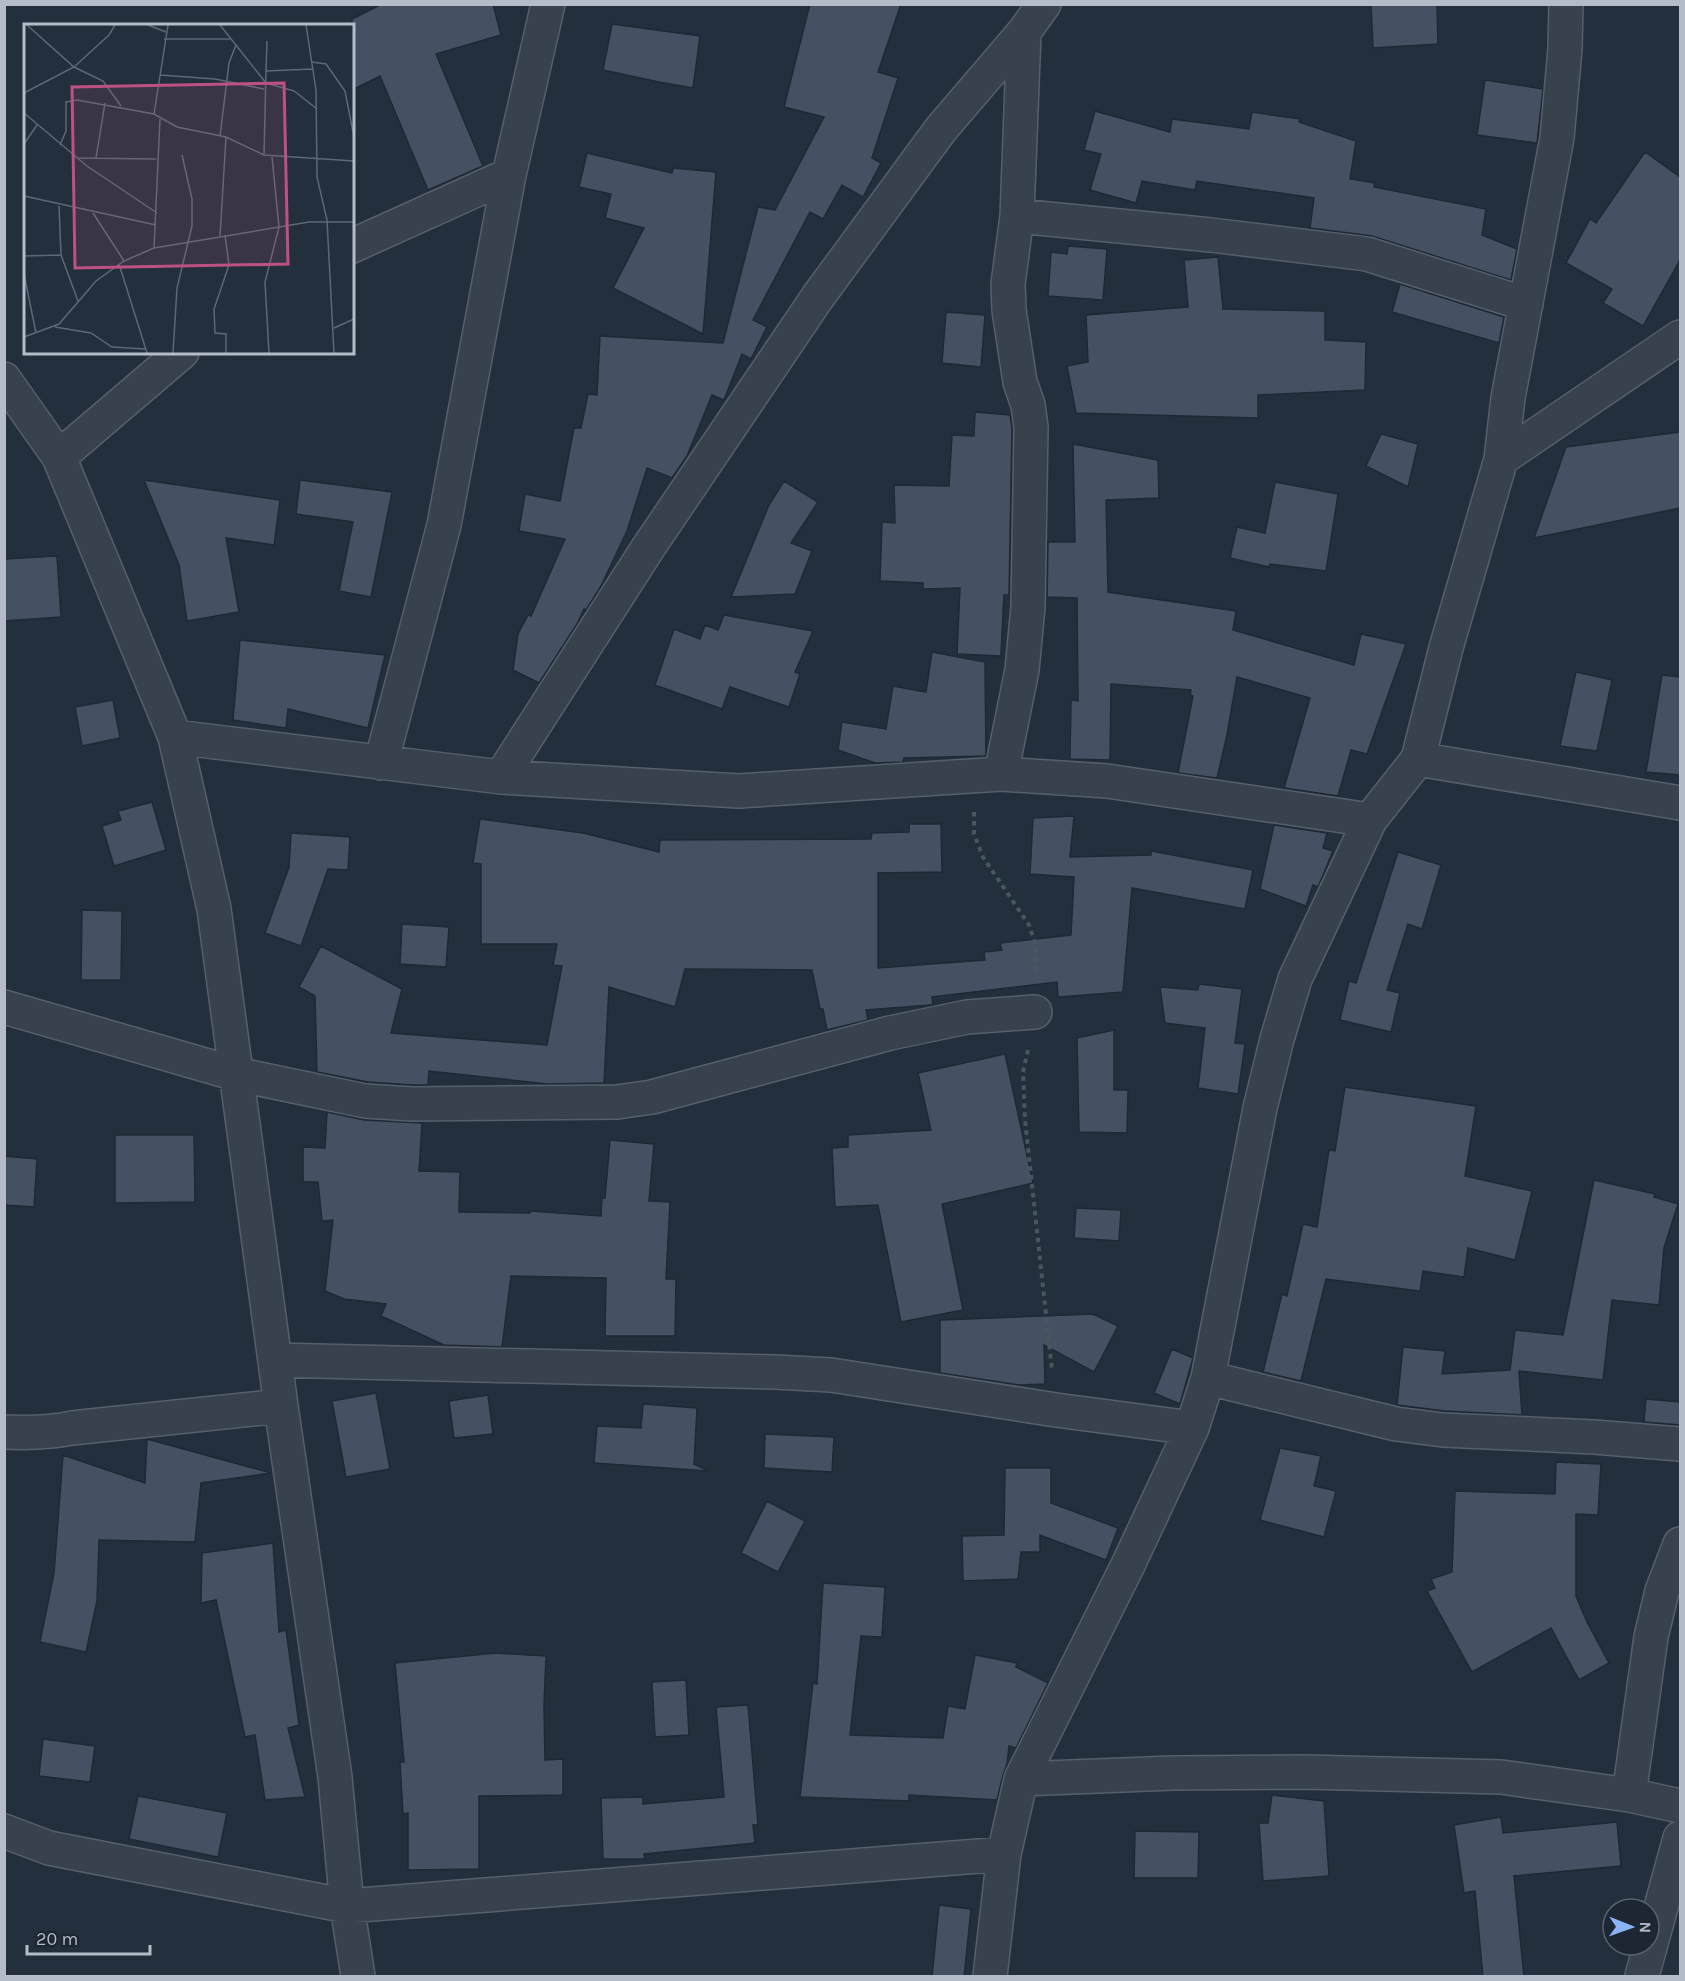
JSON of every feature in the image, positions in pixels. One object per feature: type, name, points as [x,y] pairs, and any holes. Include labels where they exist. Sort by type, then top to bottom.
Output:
[{"type":"street","points":[[381,763],[444,525],[509,175],[548,4]]},
{"type":"street","points":[[501,777],[648,548],[817,298],[941,129],[1024,32],[1044,4]]},
{"type":"street","points":[[990,1977],[1004,1854],[1021,1779],[1109,1605],[1192,1428],[1208,1378],[1260,1108],[1295,979],[1370,820],[1418,759],[1446,648],[1501,459],[1508,398],[1557,138],[1565,49],[1566,4]]},
{"type":"street","points":[[1001,774],[1022,670],[1030,584],[1031,428],[1028,405],[1020,382],[1008,284],[1017,216],[1024,32]]},
{"type":"street","points":[[354,245],[509,175]]},
{"type":"street","points":[[1017,216],[1211,235],[1367,254],[1526,304]]},
{"type":"street","points":[[1501,459],[1680,337]]},
{"type":"street","points":[[59,457],[180,354]]},
{"type":"street","points":[[4,379],[17,418],[59,457],[175,737],[214,909],[280,1406],[334,1777],[347,1906],[358,1977]]},
{"type":"street","points":[[175,737],[501,777],[739,791],[1001,774],[1107,781],[1370,820]]},
{"type":"street","points":[[1418,759],[1680,803]]},
{"type":"street","points":[[4,1007],[236,1074],[365,1101],[412,1104],[617,1102],[652,1097],[890,1033],[967,1017],[1035,1012]]},
{"type":"street","points":[[275,1360],[831,1375],[1056,1410],[1192,1428]]},
{"type":"street","points":[[1208,1378],[1396,1424],[1443,1430],[1593,1437],[1680,1444]]},
{"type":"street","points":[[4,1432],[33,1434],[280,1406]]},
{"type":"street","points":[[1629,1795],[1651,1637],[1662,1592],[1680,1544]]},
{"type":"street","points":[[1021,1779],[1173,1773],[1305,1772],[1501,1777],[1629,1795],[1680,1806]]},
{"type":"street","points":[[4,1832],[49,1848],[347,1906],[1004,1854]]},
{"type":"street","points":[[1642,1977],[1680,1838]]},
{"type":"path","points":[[1001,774],[974,807],[974,834],[983,857],[1029,925],[1035,943],[1035,1012],[1023,1072],[1025,1120],[1056,1410]]},
{"type":"building","points":[[382,4],[493,4],[501,35],[436,54],[483,166],[428,190],[380,76],[354,89],[354,24],[352,24],[352,19]]},
{"type":"building","points":[[810,4],[901,4],[878,72],[898,78],[872,158],[881,163],[863,197],[842,185],[823,219],[810,212],[753,320],[767,327],[751,359],[742,354],[724,400],[712,395],[687,456],[672,478],[647,468],[627,531],[601,586],[586,610],[584,609],[577,624],[539,683],[513,670],[518,634],[528,615],[531,616],[565,539],[519,531],[525,494],[560,501],[574,428],[581,428],[588,394],[597,395],[600,336],[723,343],[758,207],[775,210],[824,117],[784,107]]},
{"type":"building","points":[[1371,4],[1437,4],[1438,44],[1373,48]]},
{"type":"building","points":[[612,24],[700,36],[693,88],[603,70]]},
{"type":"building","points":[[1485,80],[1543,89],[1537,143],[1477,135]]},
{"type":"building","points":[[1095,111],[1170,132],[1172,119],[1249,129],[1252,112],[1300,119],[1299,122],[1356,141],[1350,179],[1375,183],[1374,187],[1486,209],[1482,235],[1517,249],[1511,280],[1372,236],[1310,228],[1314,198],[1197,181],[1195,190],[1142,181],[1136,203],[1090,190],[1101,154],[1084,150]]},
{"type":"building","points":[[1645,152],[1680,177],[1680,260],[1643,326],[1603,303],[1612,289],[1566,263],[1590,219],[1596,223]]},
{"type":"building","points":[[587,153],[672,173],[673,168],[716,172],[703,334],[613,288],[644,228],[605,218],[611,194],[579,187]]},
{"type":"building","points":[[1068,246],[1107,249],[1103,300],[1048,296],[1051,252],[1067,254]]},
{"type":"building","points":[[1218,257],[1223,309],[1325,311],[1325,340],[1366,342],[1365,390],[1258,395],[1258,418],[1076,413],[1067,366],[1088,362],[1086,315],[1188,307],[1184,260]]},
{"type":"building","points":[[1400,284],[1504,317],[1499,343],[1392,312]]},
{"type":"building","points":[[946,312],[985,315],[981,367],[942,363]]},
{"type":"building","points":[[975,412],[1010,415],[1012,428],[1009,595],[1004,595],[1001,656],[957,654],[960,588],[923,589],[923,583],[880,581],[882,522],[895,523],[894,485],[949,486],[952,435],[974,436]]},
{"type":"building","points":[[1680,432],[1680,508],[1534,538],[1566,447]]},
{"type":"building","points":[[1381,434],[1418,444],[1408,487],[1366,466]]},
{"type":"building","points":[[1073,444],[1158,460],[1159,498],[1106,500],[1108,592],[1236,611],[1233,630],[1354,665],[1361,634],[1406,644],[1367,754],[1351,750],[1338,796],[1284,788],[1310,698],[1237,677],[1217,778],[1178,773],[1193,696],[1190,695],[1191,690],[1111,684],[1110,760],[1070,759],[1071,700],[1078,701],[1077,598],[1047,597],[1048,542],[1075,542]]},
{"type":"building","points":[[144,480],[280,500],[274,545],[226,538],[239,612],[187,621],[179,565]]},
{"type":"building","points":[[300,480],[392,492],[371,597],[339,591],[353,522],[296,514]]},
{"type":"building","points":[[784,481],[818,502],[791,543],[812,551],[795,594],[731,597],[769,505]]},
{"type":"building","points":[[1275,482],[1338,494],[1326,571],[1270,564],[1269,567],[1230,558],[1237,527],[1265,533]]},
{"type":"building","points":[[57,556],[61,617],[4,621],[4,559]]},
{"type":"building","points":[[724,615],[813,631],[795,672],[800,674],[789,707],[730,687],[722,709],[655,685],[674,629],[700,639],[705,625],[718,630]]},
{"type":"building","points":[[240,640],[385,655],[368,728],[288,709],[286,728],[233,720]]},
{"type":"building","points":[[932,652],[985,662],[986,756],[904,758],[903,762],[875,763],[838,750],[842,722],[886,729],[893,686],[926,692]]},
{"type":"building","points":[[1576,672],[1612,680],[1597,751],[1560,746]]},
{"type":"building","points":[[1662,675],[1680,677],[1680,775],[1646,772]]},
{"type":"building","points":[[113,700],[120,738],[82,746],[75,707]]},
{"type":"building","points":[[152,802],[166,850],[114,866],[102,826],[121,820],[118,811]]},
{"type":"building","points":[[1074,816],[1070,857],[1151,855],[1151,851],[1253,870],[1245,909],[1132,888],[1123,992],[1058,997],[1057,982],[932,997],[933,1005],[866,1010],[868,1020],[827,1030],[812,970],[685,969],[675,1007],[609,987],[604,1083],[548,1084],[429,1071],[428,1085],[412,1085],[368,1082],[317,1072],[315,996],[299,987],[321,946],[402,989],[391,1033],[547,1045],[562,966],[553,965],[557,944],[481,944],[481,864],[473,863],[480,819],[583,833],[659,852],[660,840],[871,839],[872,833],[909,832],[909,824],[941,824],[942,872],[878,873],[878,968],[985,960],[984,952],[1002,950],[1000,943],[1071,935],[1074,877],[1030,874],[1033,818]]},
{"type":"building","points":[[1274,825],[1327,833],[1323,848],[1333,851],[1318,887],[1313,885],[1306,906],[1260,889]]},
{"type":"building","points":[[291,833],[350,837],[348,870],[328,869],[301,946],[265,933],[289,867]]},
{"type":"building","points":[[1398,852],[1441,865],[1422,929],[1408,924],[1387,990],[1400,993],[1391,1032],[1340,1020],[1349,981],[1356,983]]},
{"type":"building","points":[[82,910],[122,911],[121,980],[81,980]]},
{"type":"building","points":[[402,924],[449,927],[446,967],[400,964]]},
{"type":"building","points":[[1199,984],[1242,989],[1235,1043],[1245,1044],[1238,1094],[1198,1088],[1205,1028],[1165,1023],[1160,987],[1198,990]]},
{"type":"building","points":[[1114,1030],[1114,1090],[1128,1090],[1127,1133],[1079,1132],[1077,1038]]},
{"type":"building","points":[[1005,1054],[1033,1183],[942,1204],[963,1310],[901,1322],[878,1205],[835,1207],[832,1148],[848,1147],[848,1135],[931,1130],[918,1073]]},
{"type":"building","points":[[1345,1087],[1476,1106],[1465,1176],[1532,1191],[1515,1260],[1468,1248],[1464,1277],[1423,1271],[1420,1291],[1326,1279],[1301,1381],[1263,1372],[1282,1294],[1287,1296],[1303,1224],[1317,1227],[1329,1150],[1335,1151]]},
{"type":"building","points":[[327,1112],[364,1120],[422,1123],[419,1171],[460,1172],[459,1212],[530,1213],[530,1211],[601,1216],[602,1198],[605,1198],[610,1140],[654,1144],[649,1201],[670,1202],[666,1279],[676,1279],[675,1336],[605,1336],[606,1278],[511,1276],[502,1347],[444,1345],[381,1316],[386,1304],[344,1299],[325,1291],[333,1220],[322,1221],[318,1182],[303,1182],[303,1147],[325,1148]]},
{"type":"building","points":[[115,1135],[194,1135],[195,1202],[115,1203]]},
{"type":"building","points":[[4,1156],[37,1159],[34,1207],[4,1205]]},
{"type":"building","points":[[1594,1180],[1655,1194],[1654,1197],[1678,1204],[1664,1248],[1659,1305],[1612,1300],[1603,1380],[1519,1371],[1522,1415],[1445,1411],[1397,1405],[1403,1347],[1445,1351],[1442,1374],[1510,1370],[1515,1330],[1563,1335]]},
{"type":"building","points":[[1076,1208],[1121,1210],[1119,1241],[1074,1238]]},
{"type":"building","points":[[1093,1314],[1118,1326],[1094,1372],[1044,1345],[1045,1384],[1019,1385],[940,1373],[940,1320]]},
{"type":"building","points":[[1172,1349],[1193,1358],[1180,1404],[1154,1393]]},
{"type":"building","points":[[376,1393],[390,1469],[346,1477],[332,1401]]},
{"type":"building","points":[[488,1395],[493,1434],[454,1438],[449,1401]]},
{"type":"building","points":[[1646,1399],[1680,1402],[1680,1425],[1644,1422]]},
{"type":"building","points":[[643,1404],[697,1408],[694,1464],[709,1471],[594,1463],[597,1426],[641,1428]]},
{"type":"building","points":[[765,1434],[834,1437],[832,1472],[764,1468]]},
{"type":"building","points":[[147,1439],[271,1473],[201,1483],[195,1542],[99,1540],[97,1601],[86,1652],[40,1642],[54,1573],[63,1455],[145,1483]]},
{"type":"building","points":[[1280,1448],[1321,1456],[1314,1486],[1336,1491],[1324,1537],[1260,1520]]},
{"type":"building","points":[[1556,1462],[1601,1464],[1598,1515],[1576,1514],[1576,1596],[1609,1663],[1579,1680],[1551,1628],[1472,1672],[1427,1591],[1435,1588],[1431,1579],[1452,1572],[1455,1491],[1555,1494]]},
{"type":"building","points":[[1005,1468],[1051,1468],[1051,1503],[1118,1528],[1106,1560],[1040,1535],[1040,1552],[1021,1552],[1018,1579],[963,1581],[962,1536],[1004,1535]]},
{"type":"building","points":[[767,1501],[805,1521],[778,1572],[741,1553]]},
{"type":"building","points":[[273,1543],[279,1632],[286,1630],[299,1725],[288,1728],[305,1797],[265,1800],[255,1735],[245,1737],[216,1600],[201,1603],[202,1553]]},
{"type":"building","points":[[823,1583],[885,1587],[882,1637],[861,1636],[850,1735],[943,1738],[948,1706],[965,1709],[975,1655],[1017,1663],[1016,1667],[1048,1683],[1016,1748],[1009,1746],[1007,1764],[997,1800],[909,1795],[909,1801],[800,1797],[813,1683],[817,1684]]},
{"type":"building","points":[[495,1653],[546,1656],[545,1760],[563,1759],[563,1795],[479,1796],[479,1869],[408,1870],[408,1813],[403,1814],[400,1762],[404,1762],[395,1663]]},
{"type":"building","points":[[686,1680],[689,1735],[655,1737],[652,1682]]},
{"type":"building","points":[[748,1705],[758,1825],[753,1825],[755,1843],[644,1854],[645,1859],[603,1859],[601,1798],[643,1797],[643,1804],[724,1797],[716,1707]]},
{"type":"building","points":[[43,1739],[95,1746],[90,1782],[39,1776]]},
{"type":"building","points":[[1272,1795],[1324,1801],[1329,1876],[1263,1881],[1259,1823],[1268,1823]]},
{"type":"building","points":[[138,1796],[227,1813],[218,1857],[129,1839]]},
{"type":"building","points":[[1501,1817],[1503,1833],[1617,1822],[1621,1866],[1514,1876],[1524,1977],[1483,1977],[1475,1891],[1464,1893],[1454,1825]]},
{"type":"building","points":[[1135,1831],[1199,1832],[1198,1878],[1134,1878]]},
{"type":"building","points":[[939,1905],[971,1909],[964,1977],[932,1977]]}]
